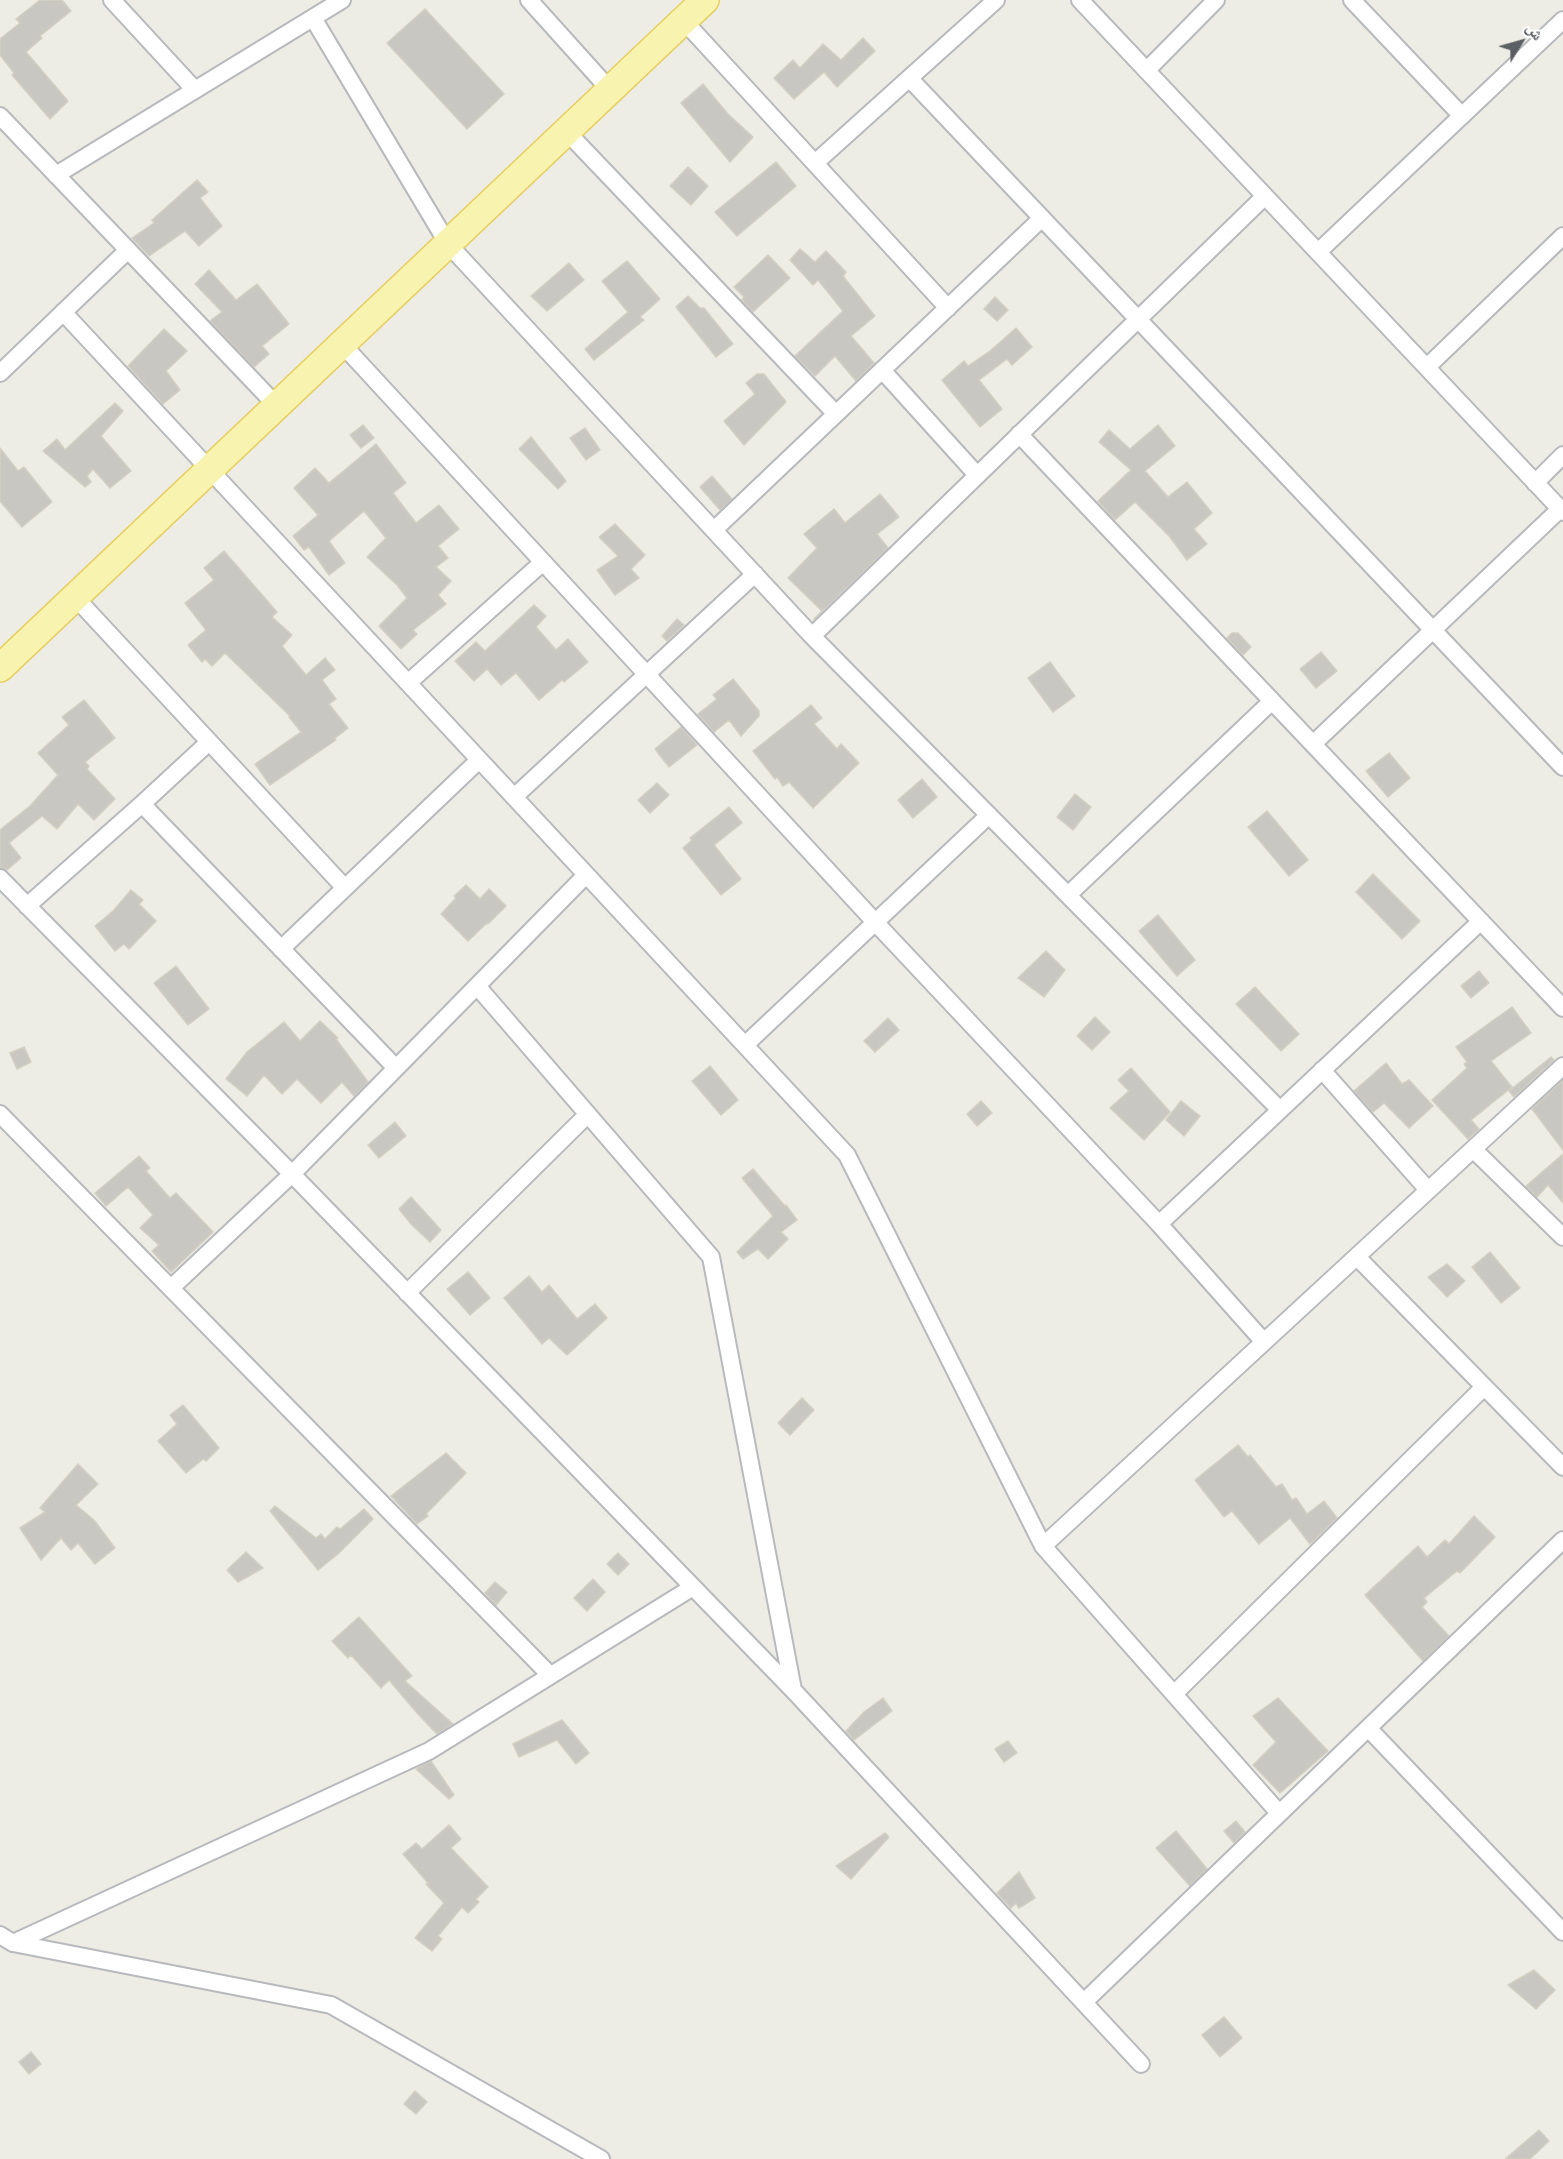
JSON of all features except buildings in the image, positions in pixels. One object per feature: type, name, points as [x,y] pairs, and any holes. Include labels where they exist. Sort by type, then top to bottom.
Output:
[{"type":"main road","points":[[0,668],[705,0]]},
{"type":"street","points":[[112,0],[195,90]]},
{"type":"street","points":[[56,175],[342,0]]},
{"type":"street","points":[[529,0],[610,90]]},
{"type":"street","points":[[815,163],[996,0]]},
{"type":"street","points":[[1080,0],[1562,510],[1312,744]]},
{"type":"street","points":[[1147,70],[1216,0]]},
{"type":"street","points":[[1352,0],[1462,116]]},
{"type":"street","points":[[313,18],[448,244],[812,636],[1280,1110]]},
{"type":"street","points":[[1318,252],[1563,20]]},
{"type":"street","points":[[684,21],[948,308]]},
{"type":"street","points":[[909,78],[1563,767]]},
{"type":"street","points":[[0,116],[276,406]]},
{"type":"street","points":[[567,132],[836,414]]},
{"type":"street","points":[[812,636],[1265,196]]},
{"type":"street","points":[[714,530],[1042,218]]},
{"type":"street","points":[[1427,367],[1563,236]]},
{"type":"street","points":[[0,373],[128,250]]},
{"type":"street","points":[[63,312],[847,1155],[1043,1546],[1280,1813]]},
{"type":"street","points":[[342,344],[875,922],[1159,1224],[1264,1342]]},
{"type":"street","points":[[882,370],[977,475]]},
{"type":"street","points":[[1019,434],[1563,1008]]},
{"type":"street","points":[[1535,483],[1563,455]]},
{"type":"street","points":[[408,683],[543,562]]},
{"type":"street","points":[[514,797],[754,574]]},
{"type":"street","points":[[75,597],[345,888]]},
{"type":"street","points":[[1068,895],[1272,701]]},
{"type":"street","points":[[27,906],[209,742]]},
{"type":"street","points":[[281,949],[479,760]]},
{"type":"street","points":[[142,804],[396,1068]]},
{"type":"street","points":[[745,1045],[989,815]]},
{"type":"street","points":[[171,1288],[292,1174],[586,875]]},
{"type":"street","points":[[0,878],[292,1174],[793,1690],[1141,2064]]},
{"type":"street","points":[[1159,1224],[1481,921]]},
{"type":"street","points":[[477,986],[711,1257],[793,1690]]},
{"type":"street","points":[[1043,1546],[1563,1066]]},
{"type":"street","points":[[1322,1070],[1428,1190]]},
{"type":"street","points":[[0,1114],[550,1676]]},
{"type":"street","points":[[407,1293],[587,1115]]},
{"type":"street","points":[[1473,1149],[1563,1237]]},
{"type":"street","points":[[1357,1257],[1563,1467]]},
{"type":"street","points":[[1174,1694],[1484,1387]]},
{"type":"street","points":[[1084,2002],[1563,1540]]},
{"type":"street","points":[[7,1939],[429,1751],[693,1587]]},
{"type":"street","points":[[1368,1728],[1563,1932]]},
{"type":"street","points":[[7,1939],[331,2006],[602,2159]]}]
